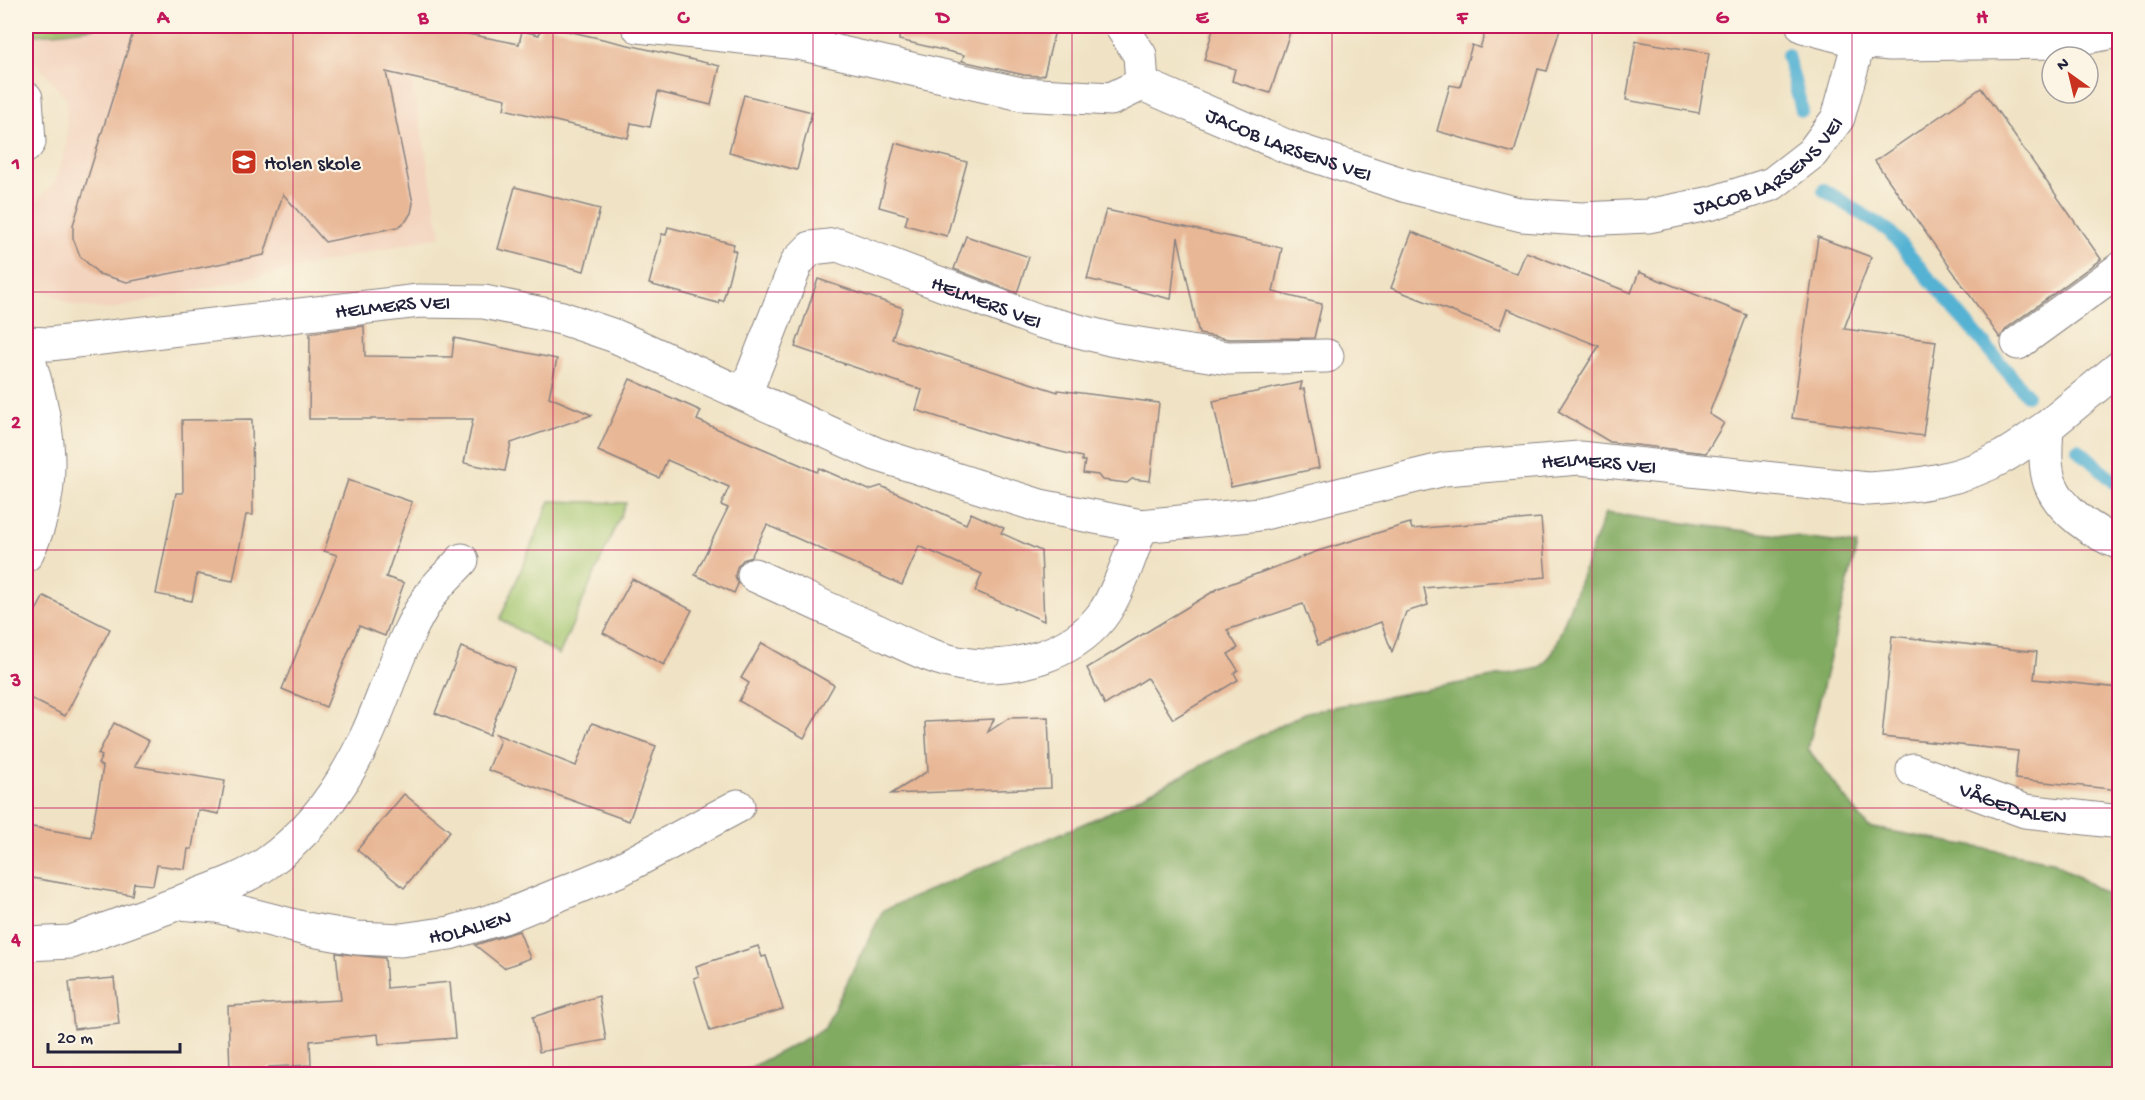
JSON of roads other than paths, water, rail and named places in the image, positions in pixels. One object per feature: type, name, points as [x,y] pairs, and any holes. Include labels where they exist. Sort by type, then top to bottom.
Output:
[{"type":"street","points":[[639,26],[798,43],[1021,94],[1112,99],[1142,84],[1140,55],[1120,26]]},
{"type":"street","points":[[1803,26],[1879,37],[2057,42],[2120,31]]},
{"type":"street","name":"JACOB LARSENS VEI","points":[[1142,84],[1288,147],[1407,186],[1522,214],[1581,219],[1648,216],[1712,203],[1772,184],[1812,153],[1838,118],[1879,37]]},
{"type":"street","points":[[26,98],[29,142],[26,146]]},
{"type":"street","name":"HELMERS VEI","points":[[745,394],[797,262],[812,248],[838,245],[1039,321],[1114,340],[1228,358],[1328,356]]},
{"type":"street","points":[[2018,343],[2120,269]]},
{"type":"street","name":"HELMERS VEI","points":[[26,343],[50,344],[419,301],[484,302],[562,318],[615,336],[876,454],[1040,506],[1141,526],[1260,514],[1445,469],[1579,458],[1868,489],[1912,487],[1964,474],[2004,456],[2047,427]]},
{"type":"street","points":[[26,350],[46,423],[49,486],[37,534],[26,555]]},
{"type":"street","points":[[2120,367],[2047,427],[2045,459],[2050,484],[2070,511],[2101,536],[2120,543]]},
{"type":"street","points":[[754,575],[934,657],[969,665],[1009,663],[1045,657],[1080,639],[1102,616],[1131,557],[1141,526]]},
{"type":"street","name":"HOLALIEN","points":[[26,944],[70,942],[179,903],[265,865],[298,837],[325,807],[349,771],[368,734],[411,629],[434,590],[462,560]]},
{"type":"street","name":"VÅGEDALEN","points":[[1912,770],[2025,811],[2120,822]]},
{"type":"street","name":"HOLALIEN","points":[[179,903],[217,906],[306,929],[357,938],[401,940],[450,933],[504,917],[619,870],[738,806]]},
{"type":"waterway","points":[[1787,55],[1802,110]]},
{"type":"waterway","points":[[1824,190],[1889,231],[2027,395]]},
{"type":"waterway","points":[[2078,449],[2120,487]]},
{"type":"place","name":"Holen skole","points":[[244,162]]}]
